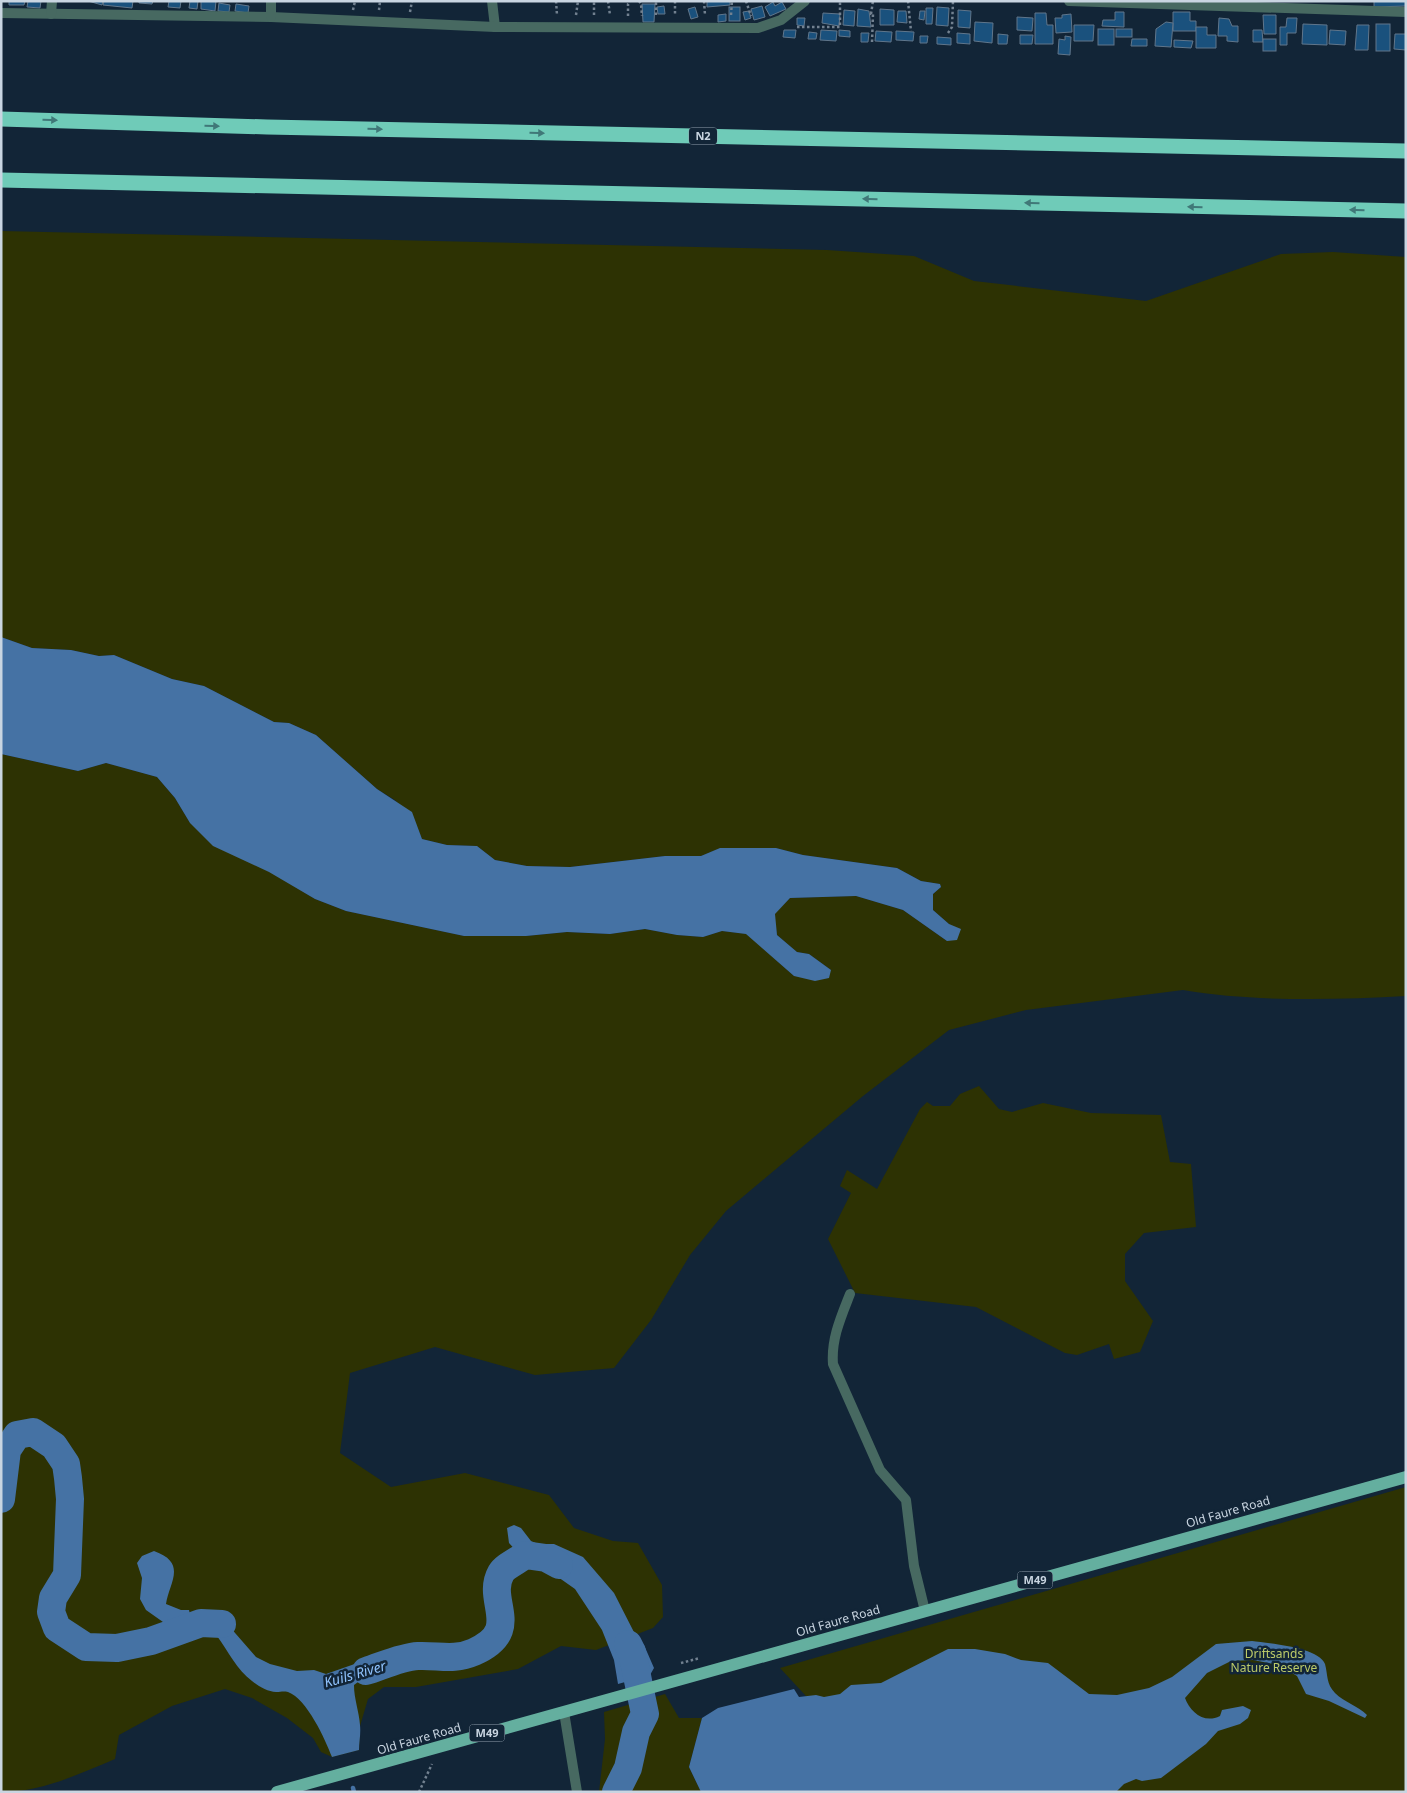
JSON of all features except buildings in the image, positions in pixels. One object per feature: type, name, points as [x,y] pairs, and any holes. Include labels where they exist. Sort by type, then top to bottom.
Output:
[{"type":"highway","name":"N2","points":[[1,119],[277,127],[1406,151]]},
{"type":"highway","points":[[1,180],[1406,211]]},
{"type":"main road","name":"Old Faure Road","points":[[277,1792],[1406,1477]]},
{"type":"street","points":[[51,14],[52,1]]},
{"type":"street","points":[[271,1],[271,17]]},
{"type":"street","points":[[492,1],[495,27]]},
{"type":"street","points":[[1,13],[271,17],[495,27],[758,28],[781,20],[805,1]]},
{"type":"street","points":[[1069,1],[1366,6],[1406,12]]},
{"type":"street","points":[[850,1294],[836,1332],[832,1350],[833,1364],[880,1470],[906,1500],[914,1566],[925,1611]]},
{"type":"street","points":[[564,1712],[577,1792]]},
{"type":"path","points":[[797,27],[840,27],[840,1]]},
{"type":"path","points":[[872,42],[873,14],[870,14],[870,10],[873,1]]},
{"type":"path","points":[[908,1],[911,31]]},
{"type":"path","points":[[948,33],[952,27],[953,1]]},
{"type":"path","points":[[419,1792],[443,1746]]},
{"type":"green space","points":[[1,231],[827,250],[914,256],[974,281],[1146,301],[1281,254],[1333,252],[1406,257],[1406,996],[1294,999],[1238,997],[1183,990],[1026,1010],[949,1030],[863,1096],[726,1211],[690,1255],[651,1320],[614,1368],[535,1375],[435,1347],[350,1373],[340,1453],[391,1487],[465,1473],[549,1495],[574,1528],[613,1541],[638,1543],[662,1585],[663,1617],[653,1628],[596,1650],[561,1646],[518,1669],[416,1687],[384,1687],[368,1699],[360,1726],[359,1750],[332,1757],[321,1752],[313,1738],[287,1718],[252,1698],[225,1689],[172,1706],[119,1735],[115,1759],[46,1786],[1,1792],[1,754],[78,771],[106,763],[157,777],[175,798],[190,823],[315,899],[346,911],[464,936],[526,936],[567,932],[610,934],[645,929],[677,935],[703,937],[722,931],[747,934],[794,976],[831,970],[809,954],[797,952],[777,935],[774,914],[790,898],[856,896],[903,910],[947,941],[949,924],[933,910],[933,894],[941,887],[940,884],[921,881],[897,868],[803,855],[776,848],[721,848],[701,856],[665,856],[570,867],[527,866],[495,860],[477,846],[447,845],[422,839],[417,827],[395,800],[377,789],[316,735],[289,723],[274,722],[204,686],[172,679],[114,655],[99,656],[71,650],[32,648],[1,637]]},
{"type":"green space","points":[[979,1086],[999,1109],[1012,1112],[1043,1103],[1091,1113],[1161,1115],[1170,1162],[1191,1164],[1196,1227],[1144,1233],[1125,1254],[1125,1281],[1153,1321],[1140,1352],[1114,1359],[1109,1344],[1077,1355],[1065,1353],[976,1307],[855,1293],[828,1239],[851,1193],[840,1186],[847,1170],[877,1189],[920,1109],[927,1102],[933,1106],[950,1106],[960,1094]]},
{"type":"green space","name":"Driftsands Nature Reserve","points":[[1406,1487],[1406,1792],[895,1792],[780,1668]]},
{"type":"green space","points":[[665,1694],[679,1718],[702,1718],[689,1767],[701,1792],[599,1792],[605,1739],[604,1712]]},
{"type":"water","points":[[1,637],[32,648],[71,650],[99,656],[114,655],[172,679],[204,686],[274,722],[289,723],[316,735],[377,789],[412,812],[422,839],[447,845],[477,846],[495,860],[527,866],[570,867],[665,856],[701,856],[720,848],[776,848],[803,855],[897,868],[921,881],[940,884],[941,887],[933,894],[933,910],[949,924],[961,929],[957,940],[947,941],[903,910],[856,896],[790,898],[775,914],[777,935],[797,952],[809,954],[831,970],[829,978],[815,981],[794,976],[746,934],[722,931],[703,937],[677,935],[645,929],[610,934],[567,932],[526,936],[464,936],[346,911],[315,899],[269,872],[213,846],[190,823],[175,798],[157,777],[106,763],[78,771],[1,754]]},
{"type":"water","points":[[514,1525],[521,1528],[531,1541],[538,1544],[554,1544],[583,1557],[614,1593],[638,1640],[644,1645],[654,1668],[650,1675],[618,1684],[614,1660],[602,1630],[575,1589],[548,1570],[531,1567],[509,1543],[507,1528]]},
{"type":"water","points":[[154,1551],[171,1561],[174,1568],[166,1604],[181,1610],[189,1610],[191,1619],[211,1614],[222,1618],[256,1657],[270,1664],[297,1671],[314,1670],[326,1674],[389,1652],[400,1657],[404,1664],[403,1668],[358,1682],[354,1685],[360,1725],[359,1750],[332,1757],[314,1720],[295,1696],[288,1692],[270,1691],[254,1683],[237,1666],[217,1636],[163,1622],[146,1610],[140,1599],[142,1578],[137,1563],[142,1556]]},
{"type":"water","points":[[1252,1641],[1292,1647],[1321,1658],[1325,1664],[1332,1690],[1367,1715],[1365,1718],[1329,1701],[1306,1694],[1297,1676],[1279,1665],[1253,1660],[1231,1661],[1207,1673],[1185,1698],[1190,1708],[1203,1718],[1214,1718],[1220,1716],[1222,1710],[1243,1706],[1251,1710],[1248,1718],[1240,1724],[1218,1731],[1206,1744],[1161,1778],[1142,1781],[1136,1779],[1124,1784],[1116,1792],[701,1792],[689,1767],[702,1718],[718,1708],[794,1689],[799,1697],[816,1695],[824,1697],[840,1694],[851,1685],[881,1683],[948,1649],[975,1649],[1005,1654],[1021,1660],[1048,1663],[1089,1694],[1117,1695],[1149,1688],[1172,1677],[1216,1644]]},
{"type":"waterway","name":"Kuils River","points":[[1,1499],[7,1450],[17,1435],[33,1432],[54,1446],[66,1464],[70,1499],[67,1575],[53,1598],[51,1612],[57,1628],[86,1647],[117,1648],[151,1641],[201,1623],[222,1624]]},
{"type":"waterway","name":"Kuils River","points":[[366,1671],[412,1657],[453,1657],[474,1652],[489,1643],[497,1634],[500,1625],[497,1584],[503,1570],[525,1555],[546,1558],[559,1565]]},
{"type":"waterway","name":"Kuils River","points":[[616,1792],[628,1768],[636,1732],[645,1714],[632,1652],[628,1644]]},
{"type":"waterway","points":[[353,1788],[354,1792]]}]
